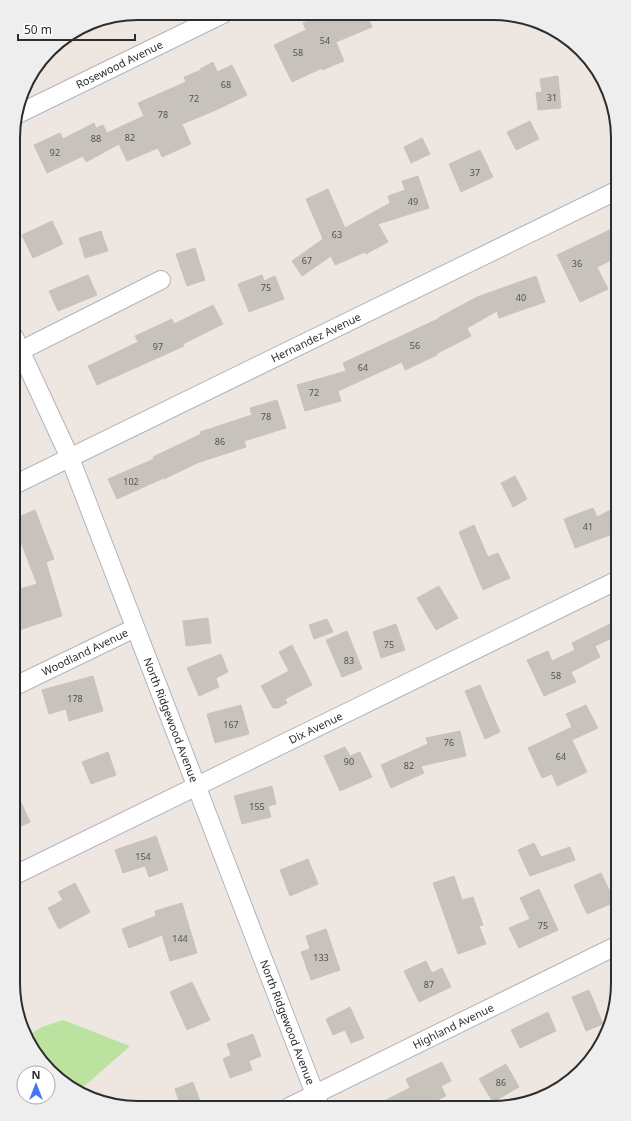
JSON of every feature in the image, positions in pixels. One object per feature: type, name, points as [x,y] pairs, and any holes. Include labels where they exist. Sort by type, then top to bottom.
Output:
[{"type":"street","name":"Rosewood Avenue","points":[[24,110],[211,20]]},
{"type":"street","name":"Hernandez Avenue","points":[[20,482],[611,193]]},
{"type":"street","points":[[20,343],[161,280]]},
{"type":"street","name":"North Ridgewood Avenue","points":[[20,350],[70,458],[318,1101]]},
{"type":"street","name":"Dix Avenue","points":[[20,873],[611,583]]},
{"type":"street","name":"Woodland Avenue","points":[[20,684],[135,628]]},
{"type":"street","name":"Highland Avenue","points":[[318,1101],[611,949]]},
{"type":"green space","points":[[63,1020],[130,1046],[83,1087],[66,1077],[56,1067],[56,1065],[54,1065],[44,1055],[31,1034],[42,1027]]},
{"type":"building","points":[[310,20],[369,20],[372,27],[336,42],[344,61],[322,70],[322,68],[292,82],[274,45],[306,30],[303,23]]},
{"type":"building","points":[[213,62],[217,72],[232,65],[247,95],[182,124],[191,144],[162,157],[158,148],[127,161],[119,144],[86,162],[83,156],[47,173],[34,145],[60,133],[63,139],[94,123],[96,128],[103,125],[107,133],[144,116],[138,103],[186,82],[184,77],[201,70],[200,69]]},
{"type":"building","points":[[558,76],[561,108],[538,110],[536,93],[542,92],[540,79]]},
{"type":"building","points":[[530,121],[539,139],[516,150],[507,132]]},
{"type":"building","points":[[422,138],[430,154],[411,163],[404,147]]},
{"type":"building","points":[[480,150],[493,177],[461,192],[449,164]]},
{"type":"building","points":[[418,176],[429,208],[378,224],[388,242],[366,254],[365,252],[335,265],[331,256],[302,276],[292,261],[323,239],[306,199],[328,189],[345,228],[390,203],[388,196],[405,190],[402,181]]},
{"type":"building","points":[[52,221],[63,244],[33,258],[22,235]]},
{"type":"building","points":[[611,229],[611,260],[597,267],[608,289],[580,302],[557,255]]},
{"type":"building","points":[[101,231],[108,251],[85,258],[79,238]]},
{"type":"building","points":[[195,248],[205,280],[187,286],[176,254]]},
{"type":"building","points":[[88,275],[97,295],[58,311],[49,291]]},
{"type":"building","points":[[262,275],[264,281],[275,276],[284,299],[249,312],[238,284]]},
{"type":"building","points":[[536,276],[545,302],[499,318],[497,311],[467,328],[471,336],[436,354],[437,355],[405,370],[402,362],[338,391],[341,401],[305,411],[297,385],[346,371],[343,363],[438,319],[477,297]]},
{"type":"building","points":[[213,305],[223,324],[183,344],[184,346],[97,385],[88,366],[138,342],[135,336],[172,319],[174,324]]},
{"type":"building","points":[[277,400],[286,428],[244,441],[246,447],[197,463],[117,499],[108,479],[154,459],[153,457],[201,434],[200,432],[252,415],[250,408]]},
{"type":"building","points":[[515,476],[527,499],[513,507],[501,483]]},
{"type":"building","points":[[593,508],[597,517],[611,510],[611,535],[575,548],[564,519]]},
{"type":"building","points":[[35,510],[54,559],[46,562],[62,616],[20,630],[20,589],[37,584],[20,540],[20,516]]},
{"type":"building","points":[[474,525],[488,557],[498,553],[510,578],[483,590],[459,532]]},
{"type":"building","points":[[439,586],[458,618],[436,630],[417,598]]},
{"type":"building","points":[[208,618],[211,643],[186,646],[183,621]]},
{"type":"building","points":[[327,619],[333,632],[314,639],[309,625]]},
{"type":"building","points":[[396,624],[405,650],[381,658],[373,632]]},
{"type":"building","points":[[611,624],[611,638],[595,646],[600,657],[571,672],[576,682],[544,696],[527,660],[548,651],[552,661],[575,650],[572,643]]},
{"type":"building","points":[[347,631],[362,669],[342,677],[326,640]]},
{"type":"building","points":[[292,645],[312,685],[285,699],[287,703],[278,708],[273,708],[261,686],[289,671],[279,652]]},
{"type":"building","points":[[221,654],[228,672],[216,678],[219,687],[199,696],[187,668]]},
{"type":"building","points":[[93,676],[103,711],[69,721],[66,709],[49,714],[42,690]]},
{"type":"building","points":[[480,685],[500,732],[485,739],[465,691]]},
{"type":"building","points":[[241,705],[249,734],[215,743],[207,714]]},
{"type":"building","points":[[586,705],[598,728],[572,740],[587,772],[557,786],[552,774],[542,778],[528,748],[572,727],[566,714]]},
{"type":"building","points":[[460,731],[466,756],[421,766],[424,773],[391,788],[381,765],[428,744],[426,738]]},
{"type":"building","points":[[345,747],[350,756],[360,752],[372,777],[340,791],[324,756]]},
{"type":"building","points":[[108,752],[116,775],[91,784],[82,762]]},
{"type":"building","points":[[272,786],[276,804],[268,806],[271,817],[242,824],[234,796]]},
{"type":"building","points":[[20,800],[30,822],[20,827]]},
{"type":"building","points":[[156,836],[168,870],[149,877],[145,866],[123,873],[115,850]]},
{"type":"building","points":[[534,843],[541,857],[570,847],[575,860],[530,876],[518,850]]},
{"type":"building","points":[[308,859],[318,884],[290,896],[280,870]]},
{"type":"building","points":[[601,873],[611,894],[611,904],[587,914],[574,885]]},
{"type":"building","points":[[454,876],[462,900],[473,897],[483,925],[479,926],[486,944],[458,954],[433,883]]},
{"type":"building","points":[[75,883],[90,912],[59,929],[48,908],[63,900],[58,892]]},
{"type":"building","points":[[539,889],[558,930],[519,948],[509,928],[530,919],[520,898]]},
{"type":"building","points":[[182,903],[197,953],[170,961],[162,935],[129,948],[122,929],[156,916],[155,911]]},
{"type":"building","points":[[326,929],[340,970],[311,980],[301,952],[310,949],[306,936]]},
{"type":"building","points":[[426,961],[432,973],[442,968],[451,987],[419,1002],[404,971]]},
{"type":"building","points":[[192,982],[210,1020],[187,1030],[170,992]]},
{"type":"building","points":[[589,990],[603,1024],[586,1031],[572,997]]},
{"type":"building","points":[[350,1007],[364,1038],[351,1043],[345,1030],[333,1035],[326,1019]]},
{"type":"building","points":[[548,1012],[556,1031],[520,1048],[511,1030]]},
{"type":"building","points":[[253,1034],[261,1056],[249,1061],[252,1070],[230,1078],[223,1059],[231,1055],[227,1044]]},
{"type":"building","points":[[442,1062],[451,1081],[441,1086],[446,1096],[436,1101],[384,1101],[410,1088],[406,1079]]},
{"type":"building","points":[[506,1064],[519,1087],[492,1101],[479,1079]]},
{"type":"building","points":[[193,1082],[200,1101],[179,1101],[175,1089]]}]
